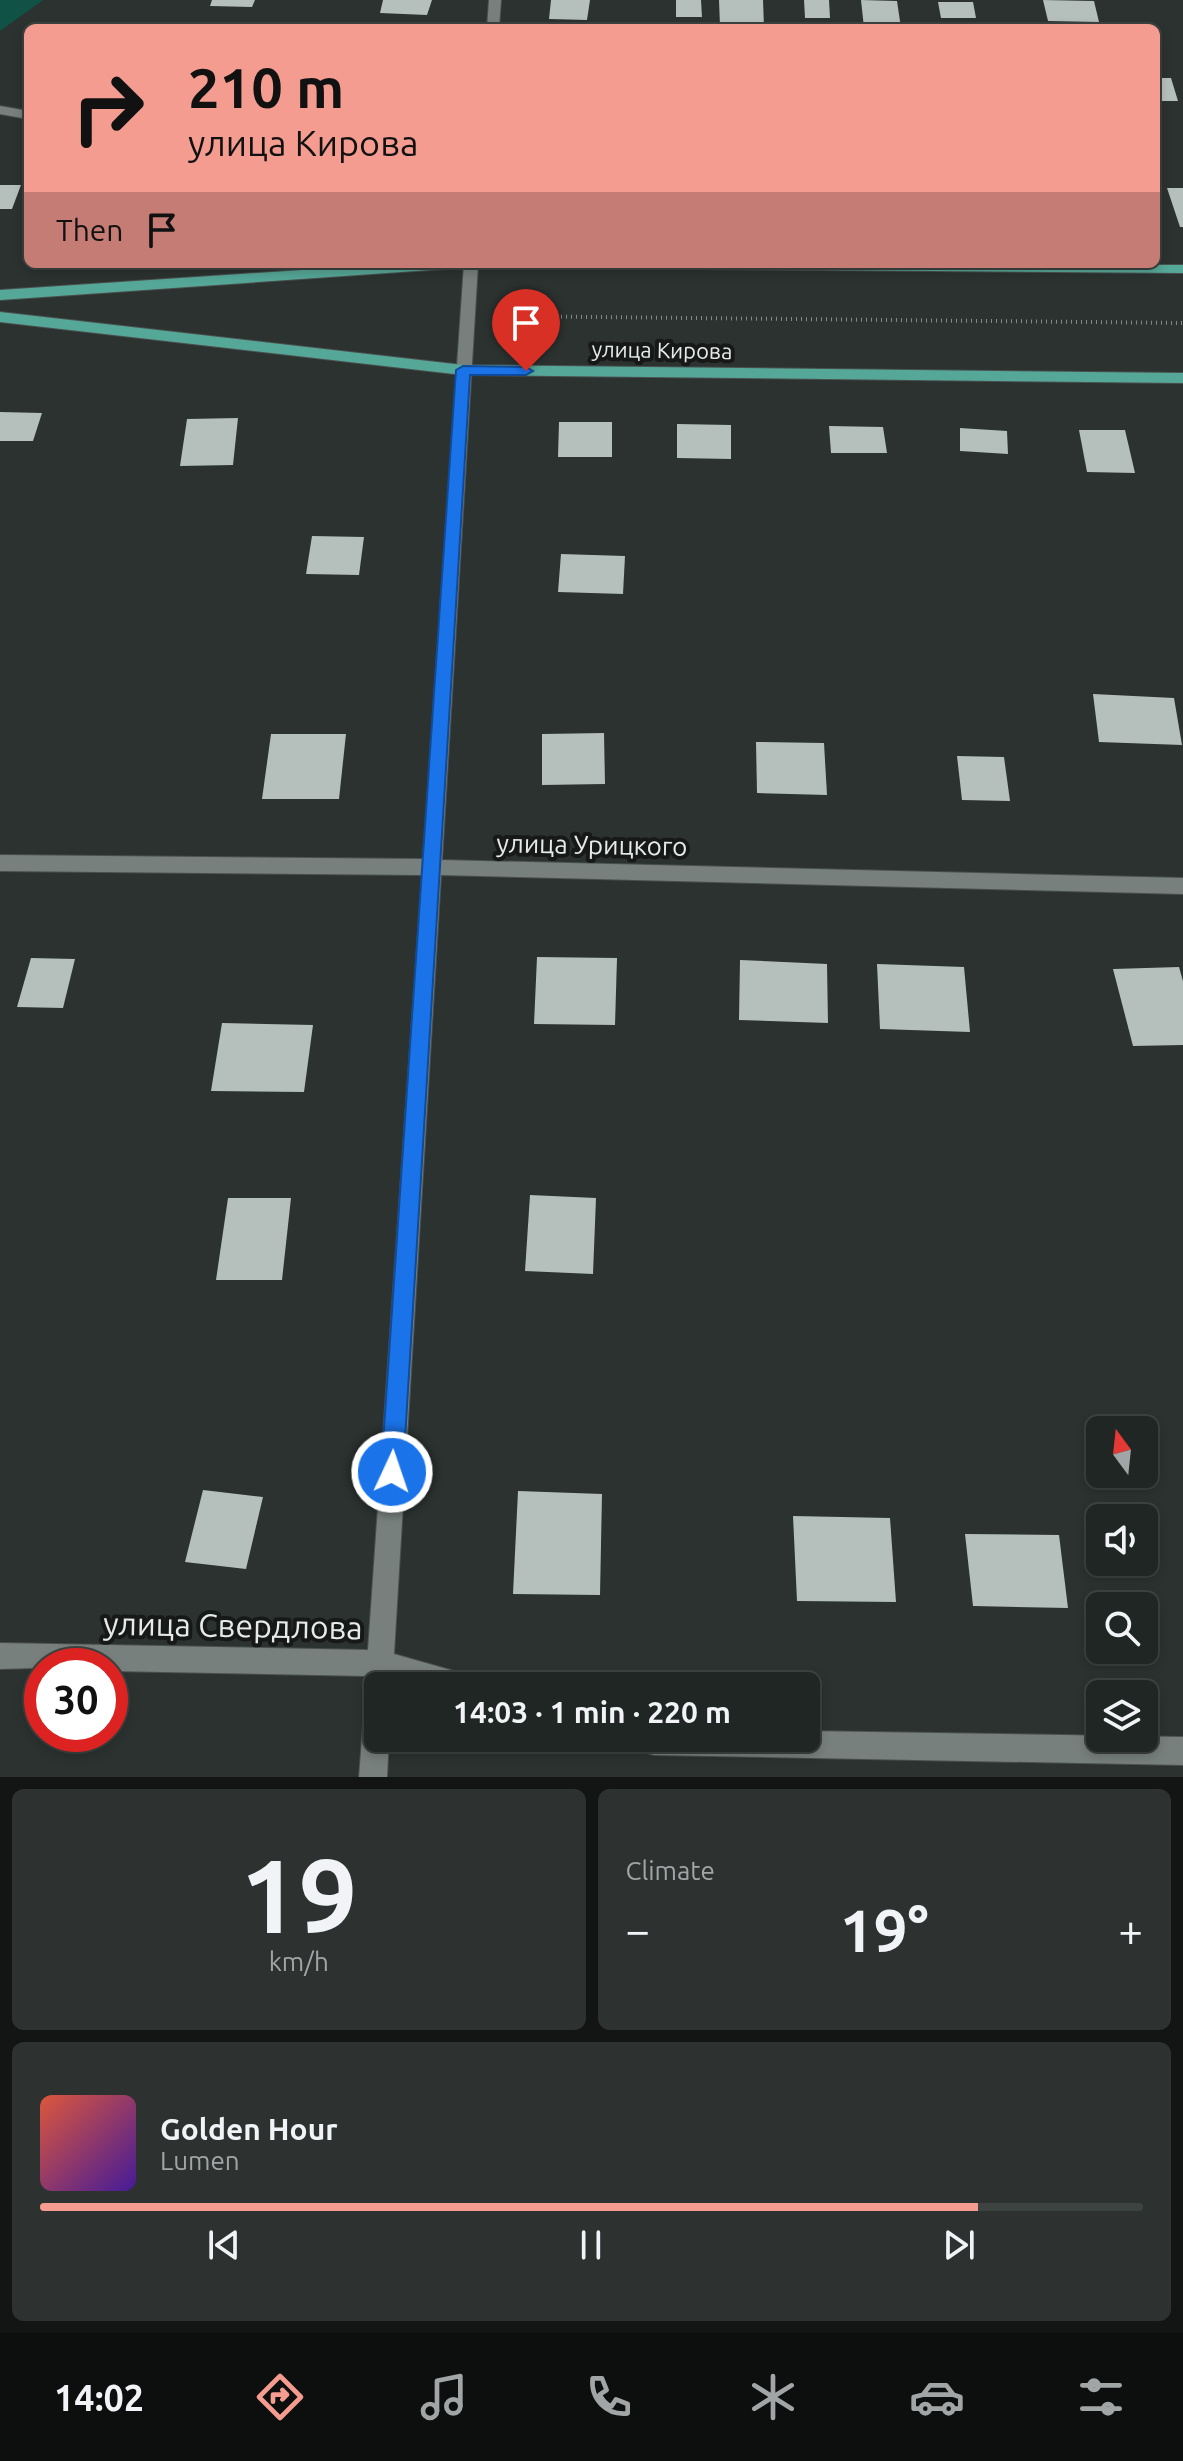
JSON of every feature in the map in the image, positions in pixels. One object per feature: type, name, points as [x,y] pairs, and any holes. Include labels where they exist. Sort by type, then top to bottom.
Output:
[{"type":"main road","points":[[0,295],[400,268]]},
{"type":"main road","points":[[1060,268],[1183,269]]},
{"type":"main road","name":"улица Кирова","points":[[0,317],[463,370],[1183,378]]},
{"type":"street","points":[[493,24],[495,0]]},
{"type":"street","points":[[0,110],[24,114]]},
{"type":"street","points":[[380,1672],[471,268]]},
{"type":"street","name":"улица Урицкого","points":[[0,863],[430,867],[1183,886]]},
{"type":"street","name":"улица Свердлова","points":[[0,1656],[364,1673]]},
{"type":"street","points":[[820,1745],[1183,1751]]},
{"type":"street","points":[[373,1777],[375,1752]]},
{"type":"path","points":[[468,315],[1183,323]]},
{"type":"green space","points":[[0,0],[43,0],[0,31]]},
{"type":"building","points":[[212,0],[255,0],[252,7],[210,6]]},
{"type":"building","points":[[383,0],[432,0],[427,15],[380,13]]},
{"type":"building","points":[[551,0],[590,0],[587,20],[549,19]]},
{"type":"building","points":[[676,0],[701,0],[702,17],[676,17]]},
{"type":"building","points":[[719,0],[763,0],[764,24],[720,24]]},
{"type":"building","points":[[804,0],[829,0],[830,18],[805,18]]},
{"type":"building","points":[[861,0],[897,1],[900,24],[864,24]]},
{"type":"building","points":[[1043,0],[1094,1],[1099,22],[1048,21]]},
{"type":"building","points":[[938,2],[973,2],[976,18],[941,18]]},
{"type":"building","points":[[1160,78],[1171,78],[1178,101],[1160,101]]},
{"type":"building","points":[[0,185],[21,185],[12,209],[0,209]]},
{"type":"building","points":[[1167,188],[1183,188],[1183,227],[1180,227]]},
{"type":"building","points":[[0,412],[42,413],[33,441],[0,441]]},
{"type":"building","points":[[238,418],[233,465],[180,466],[187,419]]},
{"type":"building","points":[[559,422],[612,422],[612,457],[558,457]]},
{"type":"building","points":[[677,424],[731,425],[731,459],[677,458]]},
{"type":"building","points":[[829,426],[883,427],[887,453],[831,453]]},
{"type":"building","points":[[960,428],[1007,431],[1008,454],[960,451]]},
{"type":"building","points":[[1079,430],[1125,430],[1135,473],[1087,472]]},
{"type":"building","points":[[312,536],[364,537],[359,575],[306,574]]},
{"type":"building","points":[[561,554],[625,556],[623,594],[558,592]]},
{"type":"building","points":[[1093,694],[1174,698],[1182,745],[1099,742]]},
{"type":"building","points":[[604,733],[605,784],[542,785],[542,734]]},
{"type":"building","points":[[271,734],[346,734],[339,799],[262,799]]},
{"type":"building","points":[[756,742],[824,743],[827,795],[757,793]]},
{"type":"building","points":[[957,756],[1004,757],[1010,801],[962,800]]},
{"type":"building","points":[[537,957],[617,958],[615,1025],[534,1024]]},
{"type":"building","points":[[31,958],[75,959],[63,1008],[17,1007]]},
{"type":"building","points":[[740,960],[827,964],[828,1023],[739,1020]]},
{"type":"building","points":[[877,964],[964,967],[970,1032],[880,1029]]},
{"type":"building","points":[[1179,967],[1183,981],[1183,1045],[1133,1046],[1113,969]]},
{"type":"building","points":[[222,1023],[313,1025],[304,1092],[211,1091]]},
{"type":"building","points":[[530,1195],[596,1198],[593,1274],[525,1271]]},
{"type":"building","points":[[228,1198],[291,1198],[282,1280],[216,1280]]},
{"type":"building","points":[[203,1490],[263,1497],[246,1569],[185,1562]]},
{"type":"building","points":[[518,1491],[602,1494],[600,1595],[513,1594]]},
{"type":"building","points":[[793,1516],[890,1518],[896,1602],[797,1601]]},
{"type":"building","points":[[965,1534],[1059,1535],[1068,1608],[973,1606]]},
{"type":"route","points":[[392,1472],[463,370],[526,371]]}]
